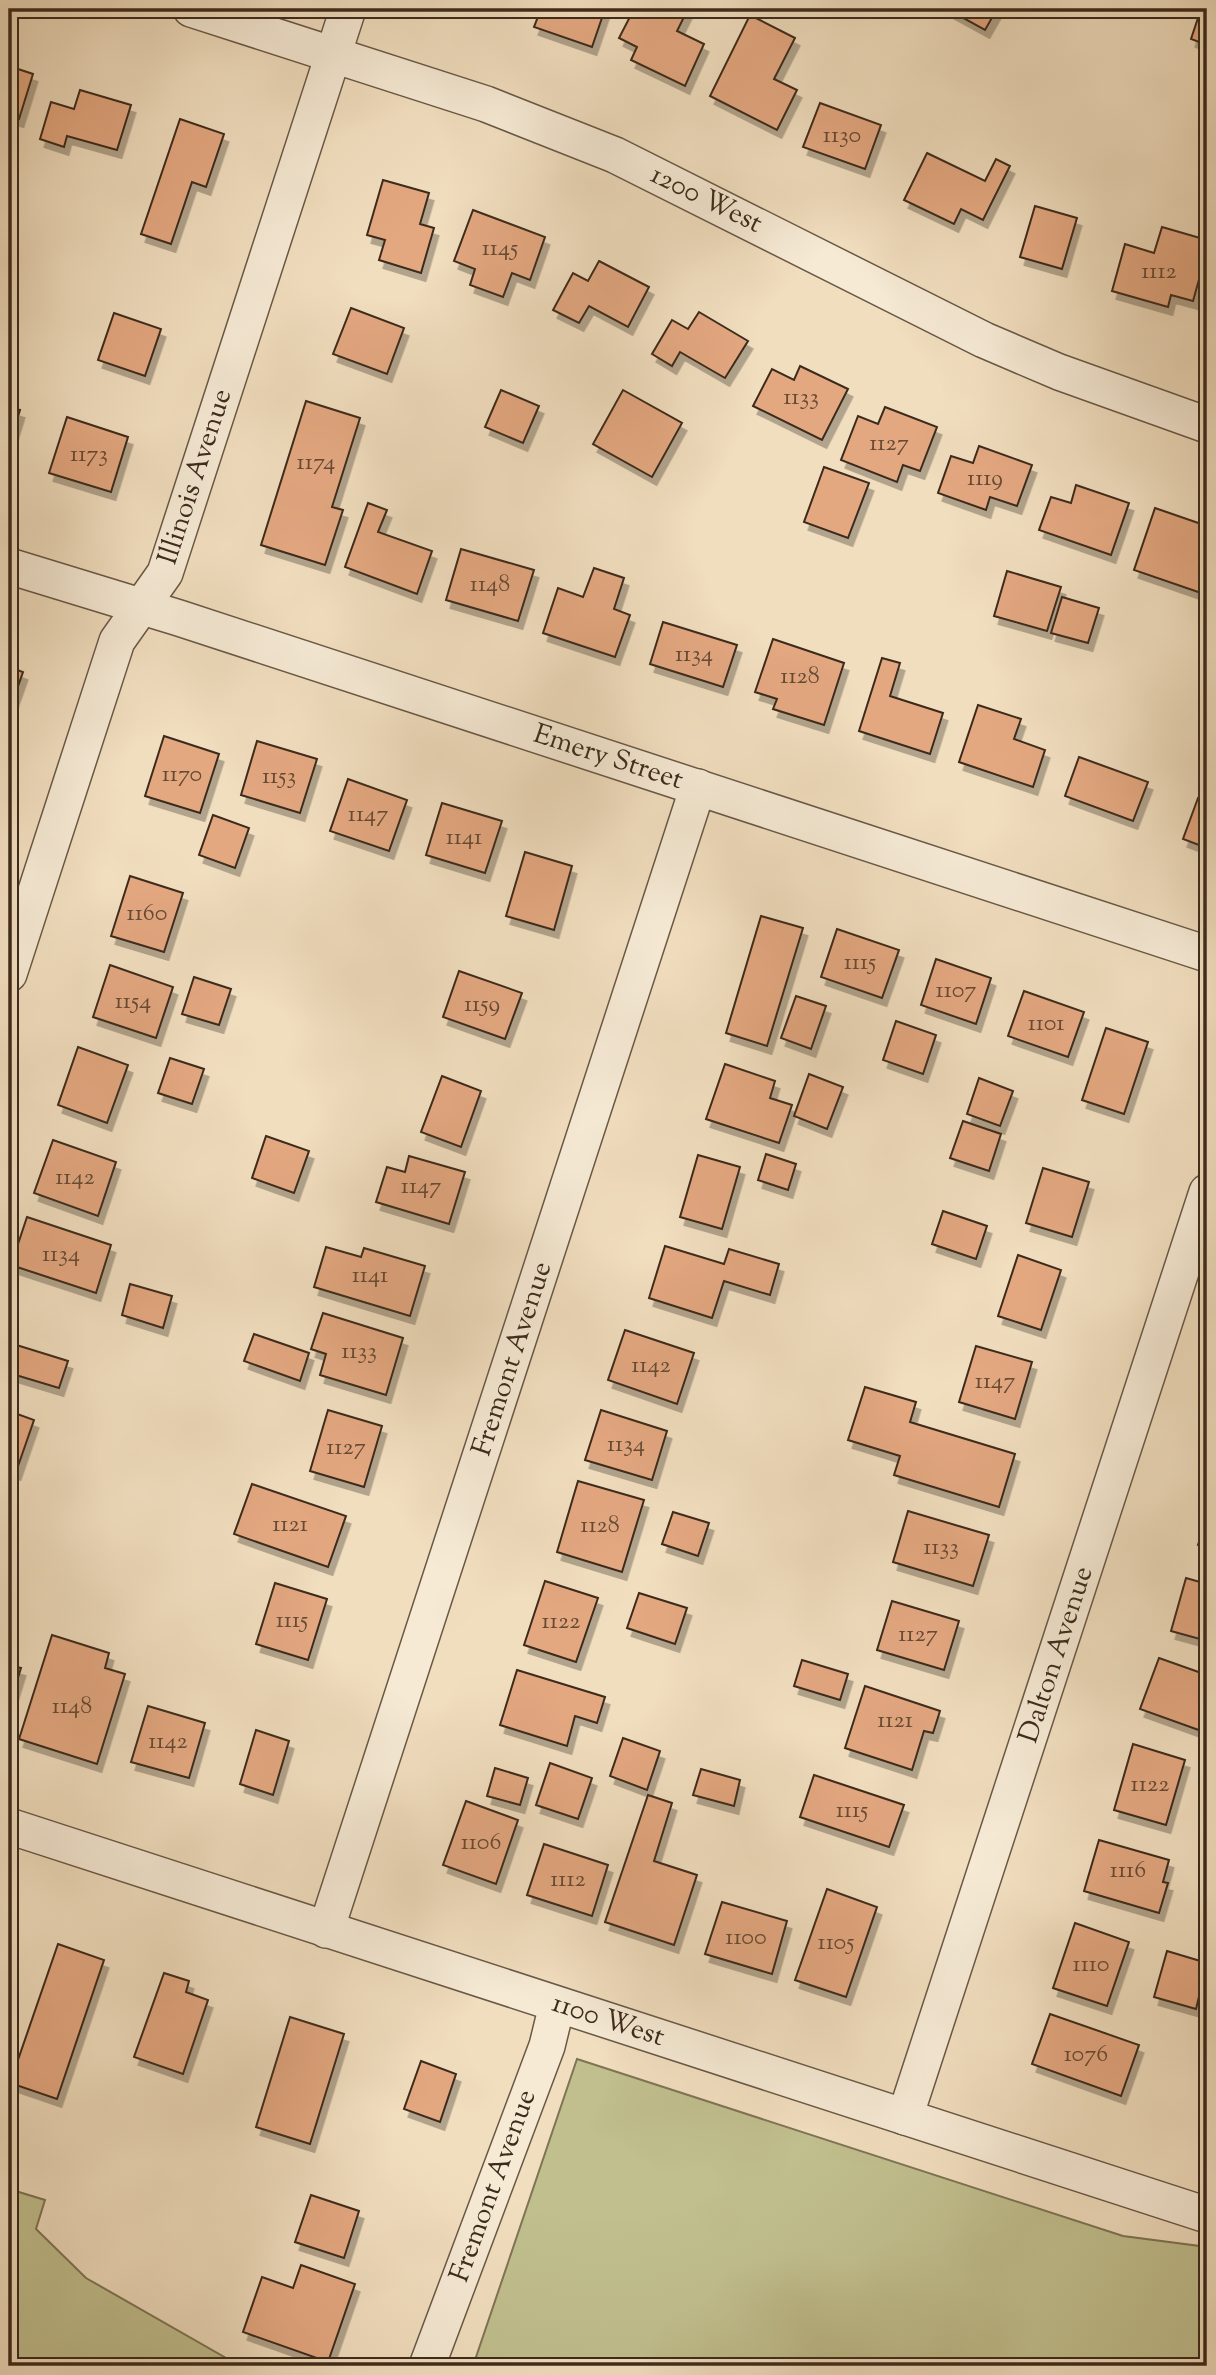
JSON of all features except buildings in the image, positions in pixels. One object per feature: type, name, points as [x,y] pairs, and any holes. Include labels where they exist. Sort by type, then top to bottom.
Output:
[{"type":"street","name":"1200 West","points":[[191,9],[486,104],[615,155],[984,340],[1059,372],[1207,425]]},
{"type":"street","name":"Illinois Avenue","points":[[9,974],[117,640],[165,573],[348,9]]},
{"type":"street","name":"Emery Street","points":[[9,566],[179,618],[1207,954]]},
{"type":"street","name":"Fremont Avenue","points":[[327,1930],[698,788]]},
{"type":"street","name":"Dalton Avenue","points":[[905,2117],[1207,1192]]},
{"type":"street","name":"1100 West","points":[[9,1826],[1207,2215]]},
{"type":"street","name":"Fremont Avenue","points":[[427,2366],[547,2046],[557,2005]]},
{"type":"shaded area","points":[[577,2059],[1123,2236],[1207,2247],[1207,2366],[473,2366]]},
{"type":"shaded area","points":[[9,2189],[45,2200],[36,2229],[86,2278],[240,2366],[9,2366]]}]
